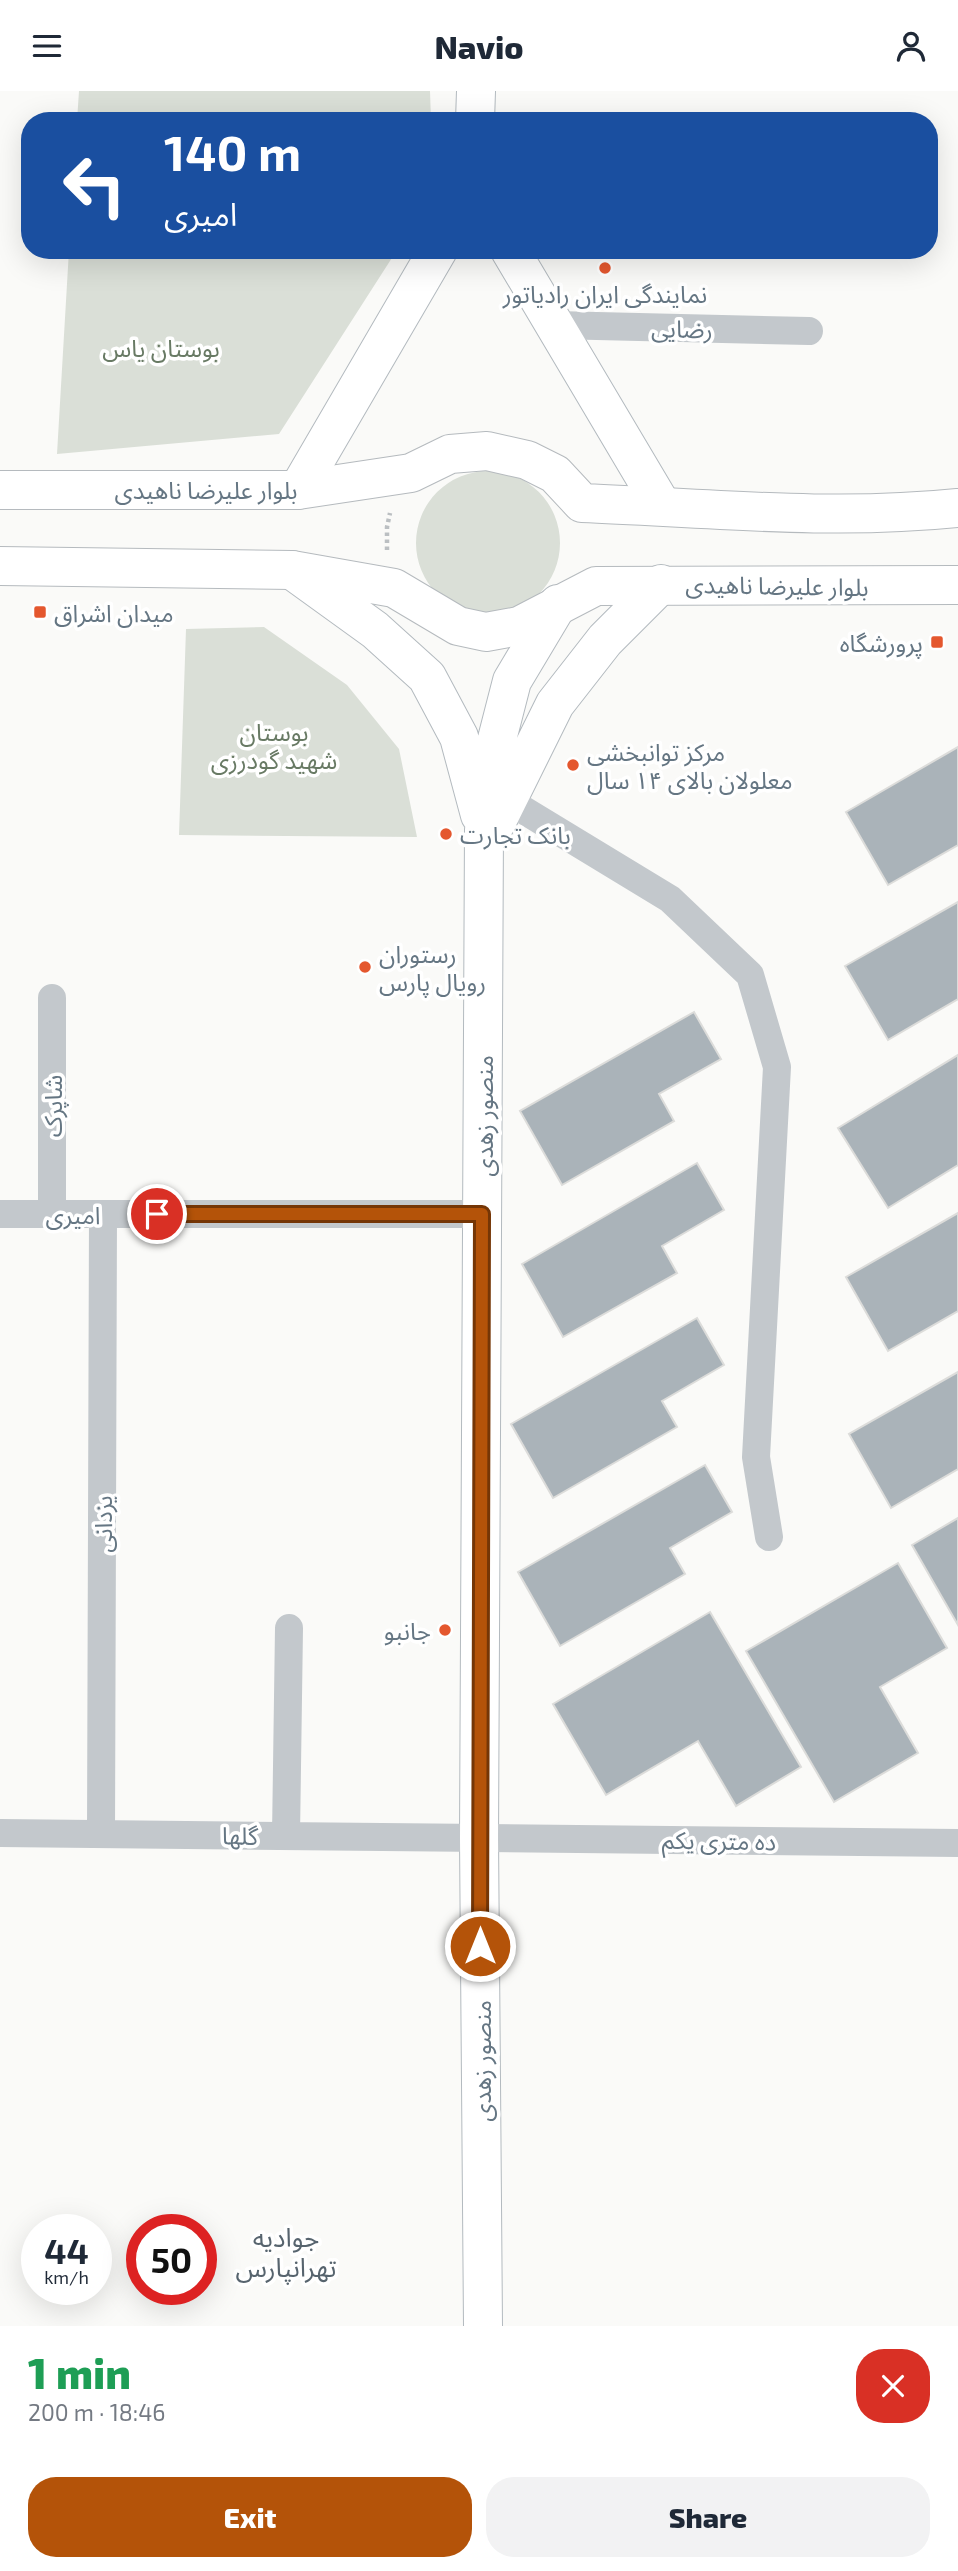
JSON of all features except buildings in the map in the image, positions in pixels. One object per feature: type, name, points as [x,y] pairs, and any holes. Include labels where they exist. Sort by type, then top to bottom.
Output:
[{"type":"main road","points":[[475,112],[476,91]]},
{"type":"main road","points":[[298,490],[433,259]]},
{"type":"main road","points":[[515,259],[662,506],[901,513],[958,508]]},
{"type":"main road","name":"بلوار علیرضا ناهیدی","points":[[0,490],[298,490],[411,473],[450,454],[487,451],[527,460],[555,474],[582,503],[662,506]]},
{"type":"main road","points":[[0,566],[292,570],[394,588]]},
{"type":"main road","name":"منصور زهدی","points":[[292,570],[375,630],[427,677],[459,737],[484,841]]},
{"type":"main road","points":[[484,841],[555,704],[605,640],[661,584]]},
{"type":"main road","name":"بلوار علیرضا ناهیدی","points":[[394,588],[458,627],[486,632],[519,626],[596,586],[661,584],[954,587]]},
{"type":"main road","name":"منصور زهدی","points":[[483,2326],[480,1838],[484,841],[495,747],[512,681],[558,604]]},
{"type":"street","name":"رضایی","points":[[555,325],[809,331]]},
{"type":"street","points":[[507,800],[670,898],[750,975],[777,1067],[756,1457],[769,1537]]},
{"type":"street","name":"شاپرک","points":[[51,1214],[52,999]]},
{"type":"street","name":"امیری","points":[[0,1214],[482,1214]]},
{"type":"street","name":"یزدانی","points":[[101,1834],[103,1214]]},
{"type":"street","points":[[286,1836],[289,1628]]},
{"type":"street","name":"گلها","points":[[0,1833],[480,1838]]},
{"type":"street","name":"ده متری یکم","points":[[480,1838],[958,1843]]},
{"type":"path","points":[[394,588],[388,558],[387,527],[393,500],[411,473]]},
{"type":"green space","points":[[79,91],[430,91],[431,112],[78,112]]},
{"type":"green space","name":"بوستان یاس","points":[[68,259],[391,259],[279,434],[57,454]]},
{"type":"green space","points":[[488,471],[515,477],[539,492],[554,516],[560,543],[554,570],[539,594],[515,609],[488,615],[461,609],[437,594],[422,570],[416,543],[422,516],[437,492],[461,477]]},
{"type":"green space","name":"بوستان شهید گودرزی","points":[[264,627],[347,685],[399,749],[417,837],[179,835],[186,629]]},
{"type":"place","name":"نمایندگی ایران رادیاتور","points":[[605,268]]},
{"type":"place","name":"میدان اشراق","points":[[40,612]]},
{"type":"place","name":"پرورشگاه","points":[[937,642]]},
{"type":"place","name":"مرکز توانبخشی معلولان بالای ۱۴ سال","points":[[573,765]]},
{"type":"place","name":"بانک تجارت","points":[[446,834]]},
{"type":"place","name":"رستوران رویال پارس","points":[[365,967]]},
{"type":"place","name":"جانبو","points":[[445,1630]]},
{"type":"district","name":"جوادیه تهرانپارس","points":[[286,2250]]},
{"type":"route","points":[[157,1214],[482,1214],[480,1946]]}]
